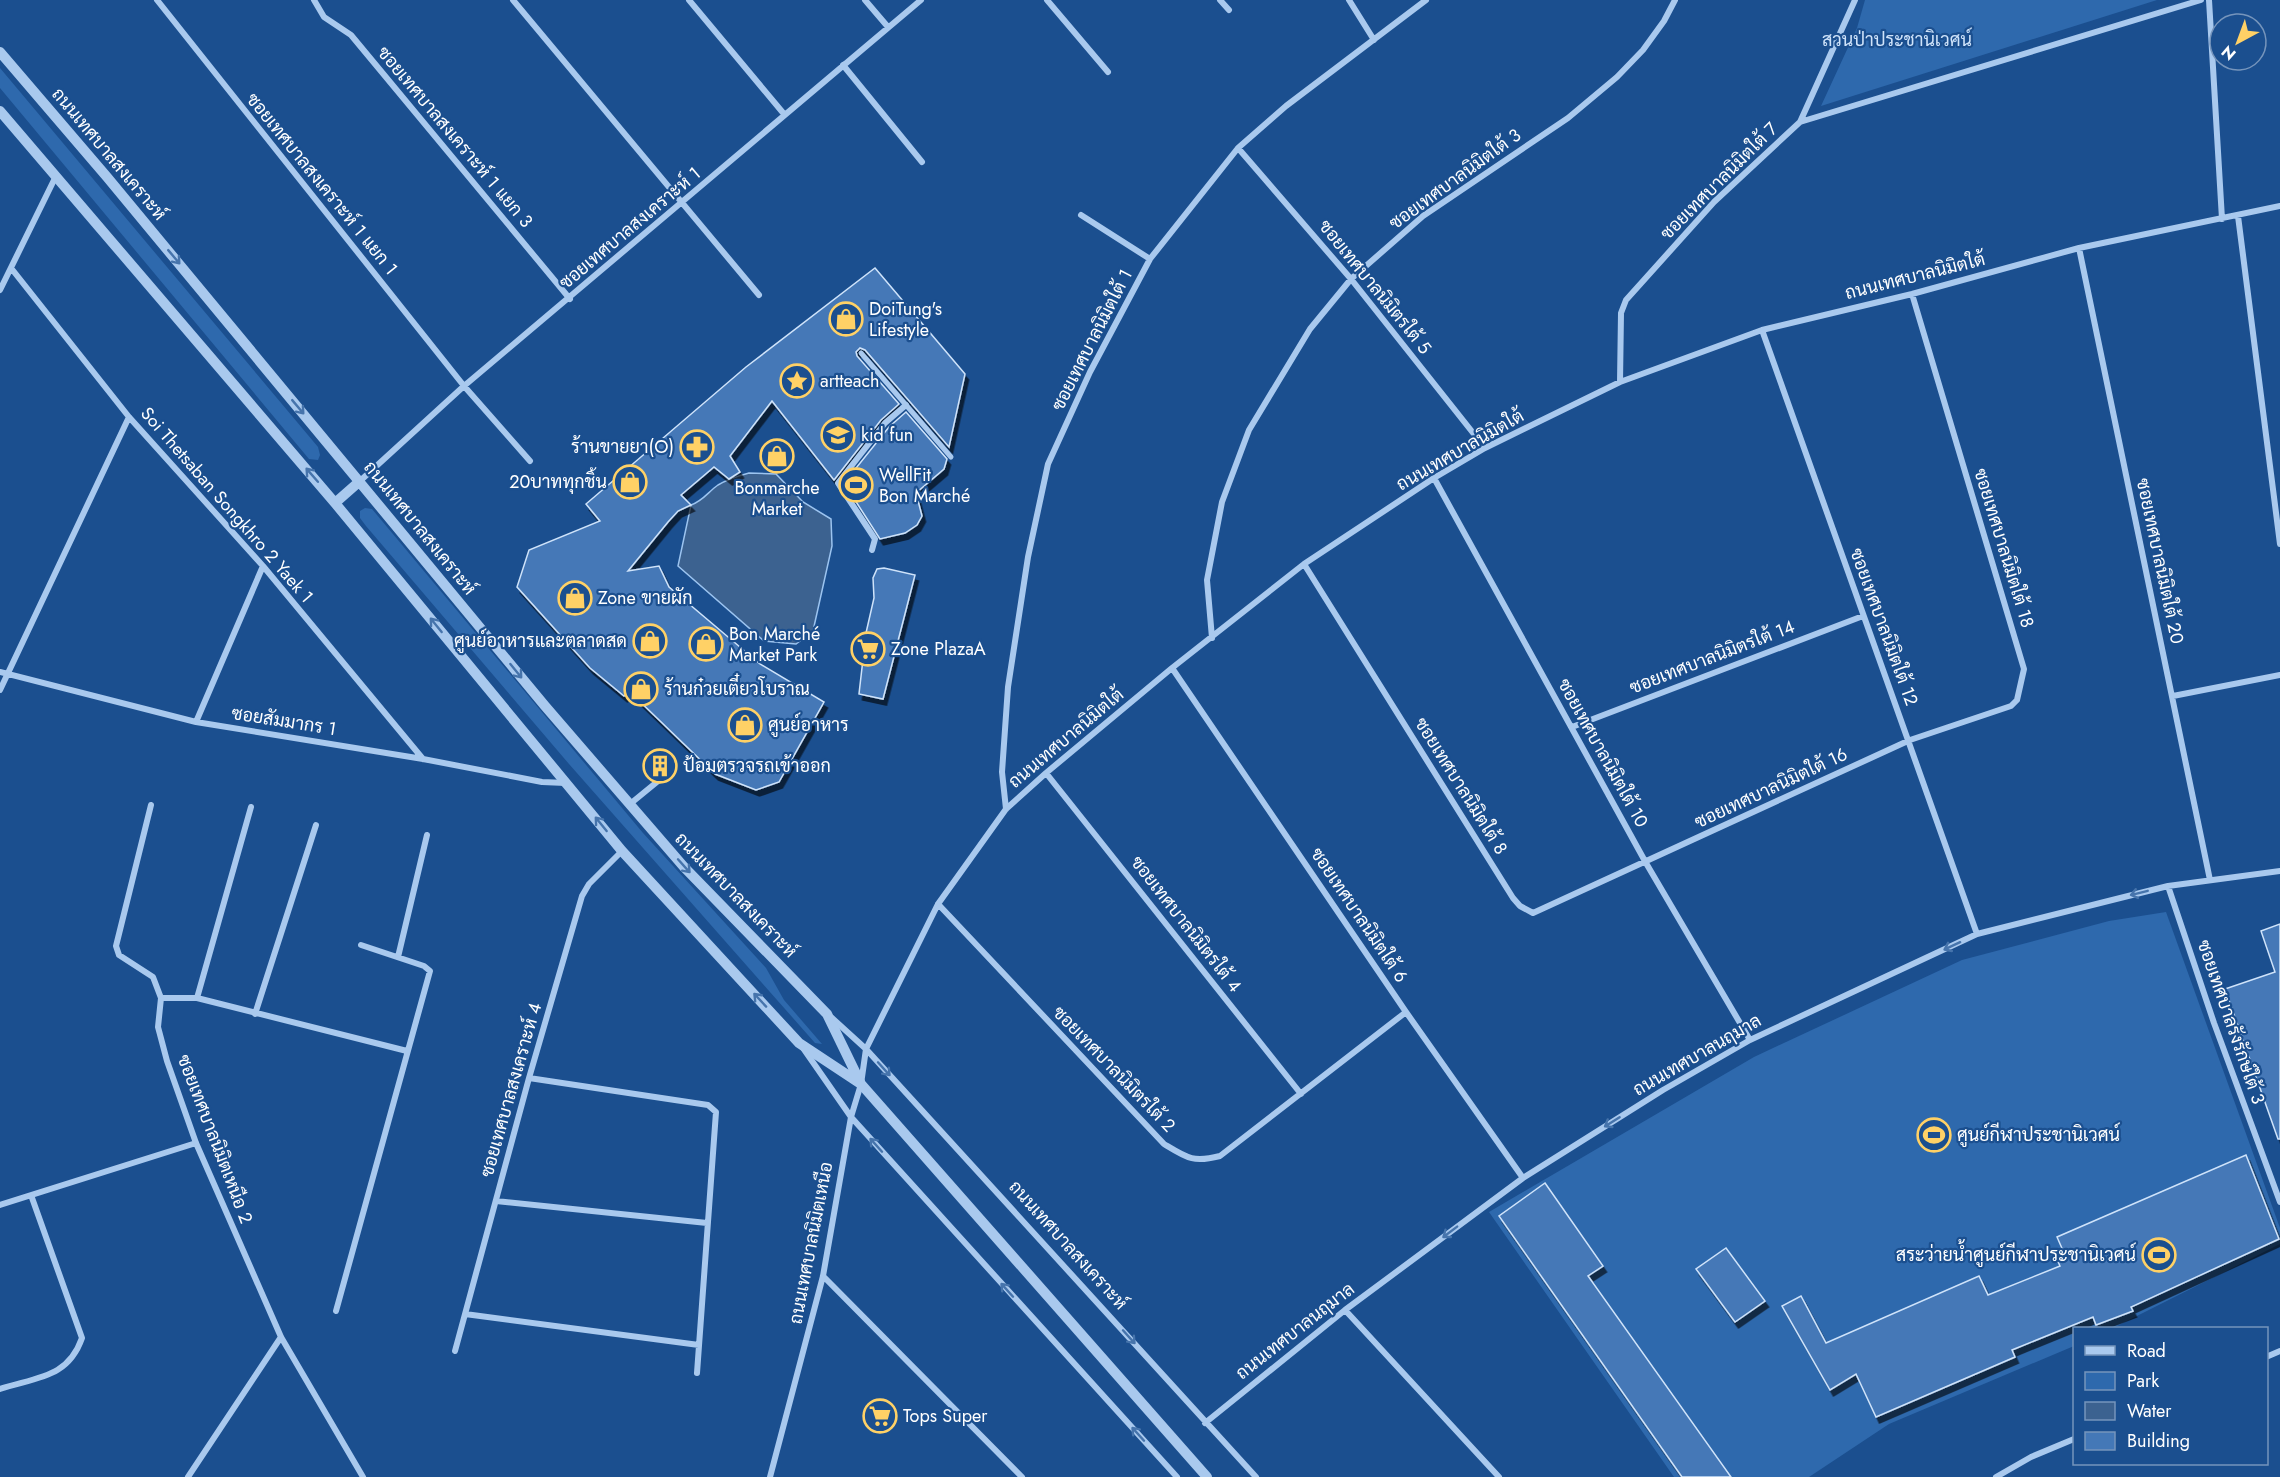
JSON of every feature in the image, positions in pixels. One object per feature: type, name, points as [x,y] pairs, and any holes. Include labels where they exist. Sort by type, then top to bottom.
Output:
[{"type":"street","name":"ซอยเทศบาลสงเคราะห์ 1 แยก 1","points":[[157,0],[464,386],[530,461]]},
{"type":"street","name":"ซอยเทศบาลสงเคราะห์ 1 แยก 3","points":[[314,0],[324,16],[351,35],[570,299]]},
{"type":"street","points":[[513,0],[681,205],[759,295]]},
{"type":"street","points":[[689,0],[784,114]]},
{"type":"street","points":[[866,0],[888,27]]},
{"type":"street","name":"ซอยเทศบาลสงเคราะห์ 1","points":[[360,481],[464,386],[570,299],[784,114],[921,0]]},
{"type":"street","points":[[1047,0],[1108,72]]},
{"type":"street","points":[[1220,0],[1229,10]]},
{"type":"street","points":[[1349,0],[1374,40]]},
{"type":"street","name":"ซอยเทศบาลนิมิตใต้ 1","points":[[1006,808],[1002,772],[1008,687],[1028,557],[1048,464],[1090,372],[1150,260],[1238,148],[1286,106],[1426,0]]},
{"type":"street","name":"ซอยเทศบาลนิมิตใต้ 3","points":[[1212,638],[1207,580],[1222,502],[1249,430],[1310,329],[1351,279],[1423,216],[1568,118],[1617,77],[1643,50],[1664,21],[1675,0]]},
{"type":"street","name":"ซอยเทศบาลนิมิตใต้ 7","points":[[1620,382],[1621,313],[1626,300],[1714,202],[1800,122],[1855,0]]},
{"type":"street","points":[[1800,122],[2201,0]]},
{"type":"street","points":[[2209,0],[2222,219]]},
{"type":"street","name":"ถนนเทศบาลสงเคราะห์","points":[[0,52],[360,481],[544,706],[684,867],[827,1014],[866,1049],[1256,1477]]},
{"type":"street","points":[[843,65],[922,162]]},
{"type":"street","name":"ถนนเทศบาลสงเคราะห์","points":[[0,111],[335,503],[622,851],[800,1043],[851,1118],[1177,1477]]},
{"type":"street","name":"ซอยเทศบาลนิมิตรใต้ 5","points":[[1238,148],[1351,279],[1485,448]]},
{"type":"street","points":[[0,290],[55,178]]},
{"type":"street","name":"ถนนเทศบาลนิมิตใต้","points":[[866,1049],[938,904],[1006,808],[1172,668],[1304,564],[1434,478],[1485,448],[1620,382],[1762,330],[1912,294],[2079,248],[2280,206]]},
{"type":"street","points":[[1081,215],[1150,260]]},
{"type":"street","points":[[2238,216],[2280,544]]},
{"type":"street","name":"ซอยเทศบาลนิมิตใต้ 20","points":[[2079,248],[2210,880]]},
{"type":"street","name":"Soi Thetsaban Songkhro 2 Yaek 1","points":[[11,268],[129,417],[263,566],[423,759]]},
{"type":"street","name":"ซอยเทศบาลนิมิตใต้ 18","points":[[1910,740],[2011,706],[2017,700],[2024,669],[1912,294]]},
{"type":"street","name":"ซอยเทศบาลนิมิตใต้ 12","points":[[1762,330],[1910,740],[1977,934]]},
{"type":"street","points":[[861,353],[951,457]]},
{"type":"street","points":[[872,550],[875,540],[838,483],[879,435],[885,423],[906,405]]},
{"type":"street","points":[[0,690],[3,673],[129,417]]},
{"type":"street","name":"ซอยเทศบาลนิมิตใต้ 10","points":[[1434,478],[1646,863],[1750,1040]]},
{"type":"street","points":[[335,503],[360,481]]},
{"type":"street","name":"ซอยเทศบาลนิมิตใต้ 8","points":[[1304,564],[1520,906],[1533,913],[1540,911],[1646,863]]},
{"type":"street","points":[[196,722],[263,566]]},
{"type":"street","name":"ซอยเทศบาลนิมิตรใต้ 14","points":[[1572,727],[1863,615]]},
{"type":"street","name":"ซอยเทศบาลนิมิตใต้ 6","points":[[1172,668],[1406,1012],[1523,1178]]},
{"type":"street","name":"ซอยสัมมากร 1","points":[[3,673],[196,722],[423,759],[542,782],[566,783]]},
{"type":"street","points":[[2173,696],[2280,675]]},
{"type":"street","name":"ซอยเทศบาลนิมิตใต้ 16","points":[[1646,863],[1910,740]]},
{"type":"street","points":[[630,804],[674,768]]},
{"type":"street","name":"ซอยเทศบาลนิมิตรใต้ 4","points":[[1046,773],[1301,1094]]},
{"type":"street","points":[[151,805],[116,946],[119,955],[153,977],[161,998],[197,998],[406,1050]]},
{"type":"street","points":[[197,998],[251,807]]},
{"type":"street","points":[[255,1014],[316,825]]},
{"type":"street","points":[[398,957],[427,835]]},
{"type":"street","name":"ซอยเทศบาลสงเคราะห์ 4","points":[[455,1351],[528,1078],[582,896],[589,884],[622,851]]},
{"type":"street","name":"ถนนเทศบาลนฤมาล","points":[[1205,1423],[1346,1310],[1523,1178],[1663,1090],[1750,1040],[1977,934],[2168,886],[2280,871]]},
{"type":"street","name":"ซอยเทศบาลรังรักษ์ใต้ 3","points":[[2168,886],[2214,1023],[2280,1202]]},
{"type":"street","name":"ซอยเทศบาลนิมิตรใต้ 2","points":[[938,904],[1164,1144],[1187,1158],[1202,1161],[1220,1156],[1406,1012]]},
{"type":"street","points":[[336,1311],[406,1050],[430,971],[424,966],[361,945]]},
{"type":"street","name":"ซอยเทศบาลนิมิตเหนือ 2","points":[[161,998],[158,1027],[167,1061],[196,1143],[281,1337],[363,1477]]},
{"type":"street","name":"ถนนเทศบาลสงเคราะห์","points":[[827,1014],[861,1084]]},
{"type":"street","name":"ถนนเทศบาลสงเคราะห์","points":[[800,1043],[861,1084],[1207,1477]]},
{"type":"street","name":"ถนนเทศบาลนิมิตเหนือ","points":[[770,1477],[824,1276],[851,1118],[861,1084],[866,1049]]},
{"type":"street","points":[[528,1078],[708,1105],[716,1112],[697,1373]]},
{"type":"street","points":[[0,1205],[196,1143]]},
{"type":"street","points":[[0,1389],[57,1372],[76,1355],[82,1338],[31,1195]]},
{"type":"street","points":[[496,1200],[707,1223]]},
{"type":"street","points":[[824,1276],[1022,1477]]},
{"type":"street","points":[[1346,1310],[1499,1477]]},
{"type":"street","points":[[465,1314],[699,1345]]},
{"type":"street","points":[[188,1477],[281,1337]]},
{"type":"street","points":[[1996,1477],[2031,1457],[2073,1439]]},
{"type":"green space","name":"สวนป่าประชานิเวศน์","points":[[1865,0],[2157,0],[1821,106],[1857,28]]},
{"type":"green space","points":[[0,68],[318,447],[320,455],[318,460],[309,459],[0,88]]},
{"type":"green space","points":[[365,508],[372,509],[643,833],[766,968],[784,1000],[822,1044],[815,1043],[569,764],[366,526],[360,518],[360,511]]},
{"type":"green space","name":"ศูนย์กีฬาประชานิเวศน์","points":[[2166,912],[2280,1228],[2280,1244],[2115,1327],[2073,1327],[2073,1346],[1889,1424],[1809,1477],[1674,1477],[1489,1212],[1754,1057],[1962,960],[2109,921]]},
{"type":"water","points":[[749,473],[776,474],[803,502],[831,519],[832,546],[813,631],[796,644],[764,641],[678,566],[691,505],[722,483]]},
{"type":"building","points":[[875,268],[965,374],[949,447],[865,350],[860,348],[856,352],[857,356],[899,404],[881,420],[834,480],[772,401],[730,456],[740,472],[729,479],[714,467],[681,495],[691,505],[678,511],[628,571],[659,566],[669,587],[760,664],[824,702],[779,782],[756,790],[715,774],[629,691],[624,696],[590,668],[517,587],[529,550],[600,521],[586,504],[746,367]]},
{"type":"building","points":[[906,412],[947,459],[944,469],[916,493],[922,516],[917,525],[905,533],[880,539],[844,483],[889,427]]},
{"type":"building","points":[[884,568],[915,575],[883,699],[859,694],[866,633],[874,598],[873,578],[877,569]]},
{"type":"building","points":[[2280,924],[2280,1139],[2278,1139],[2225,989],[2275,972],[2261,931]]},
{"type":"building","points":[[2246,1155],[2279,1239],[2131,1307],[2133,1311],[2096,1325],[2093,1317],[2012,1350],[2015,1357],[1876,1417],[1856,1374],[1830,1390],[1782,1306],[1801,1296],[1826,1343],[1979,1276],[1988,1295],[2060,1266],[2056,1257],[2064,1253],[2057,1237]]},
{"type":"building","points":[[1545,1183],[1603,1266],[1588,1276],[1731,1477],[1682,1477],[1499,1216]]},
{"type":"building","points":[[1726,1248],[1765,1301],[1735,1322],[1696,1269]]},
{"type":"place","name":"DoiTung's Lifestyle","points":[[846,319]]},
{"type":"place","name":"artteach","points":[[797,381]]},
{"type":"place","name":"kid fun","points":[[838,435]]},
{"type":"place","name":"ร้านขายยา(O)","points":[[697,447]]},
{"type":"place","name":"Bonmarche Market","points":[[777,456]]},
{"type":"place","name":"20บาททุกชิ้น","points":[[630,482]]},
{"type":"place","name":"WellFit Bon Marché","points":[[856,485]]},
{"type":"place","name":"Zone ขายผัก","points":[[575,598]]},
{"type":"place","name":"ศูนย์อาหารและตลาดสด","points":[[650,641]]},
{"type":"place","name":"Bon Marché Market Park","points":[[706,644]]},
{"type":"place","name":"Zone PlazaA","points":[[868,649]]},
{"type":"place","name":"ร้านก๋วยเตี๋ยวโบราณ","points":[[641,689]]},
{"type":"place","name":"ศูนย์อาหาร","points":[[745,725]]},
{"type":"place","name":"ป้อมตรวจรถเข้าออก","points":[[660,766]]},
{"type":"place","name":"ศูนย์กีฬาประชานิเวศน์","points":[[1934,1135]]},
{"type":"place","name":"สระว่ายน้ำศูนย์กีฬาประชานิเวศน์","points":[[2159,1255]]},
{"type":"place","name":"Tops Super","points":[[880,1416]]}]
